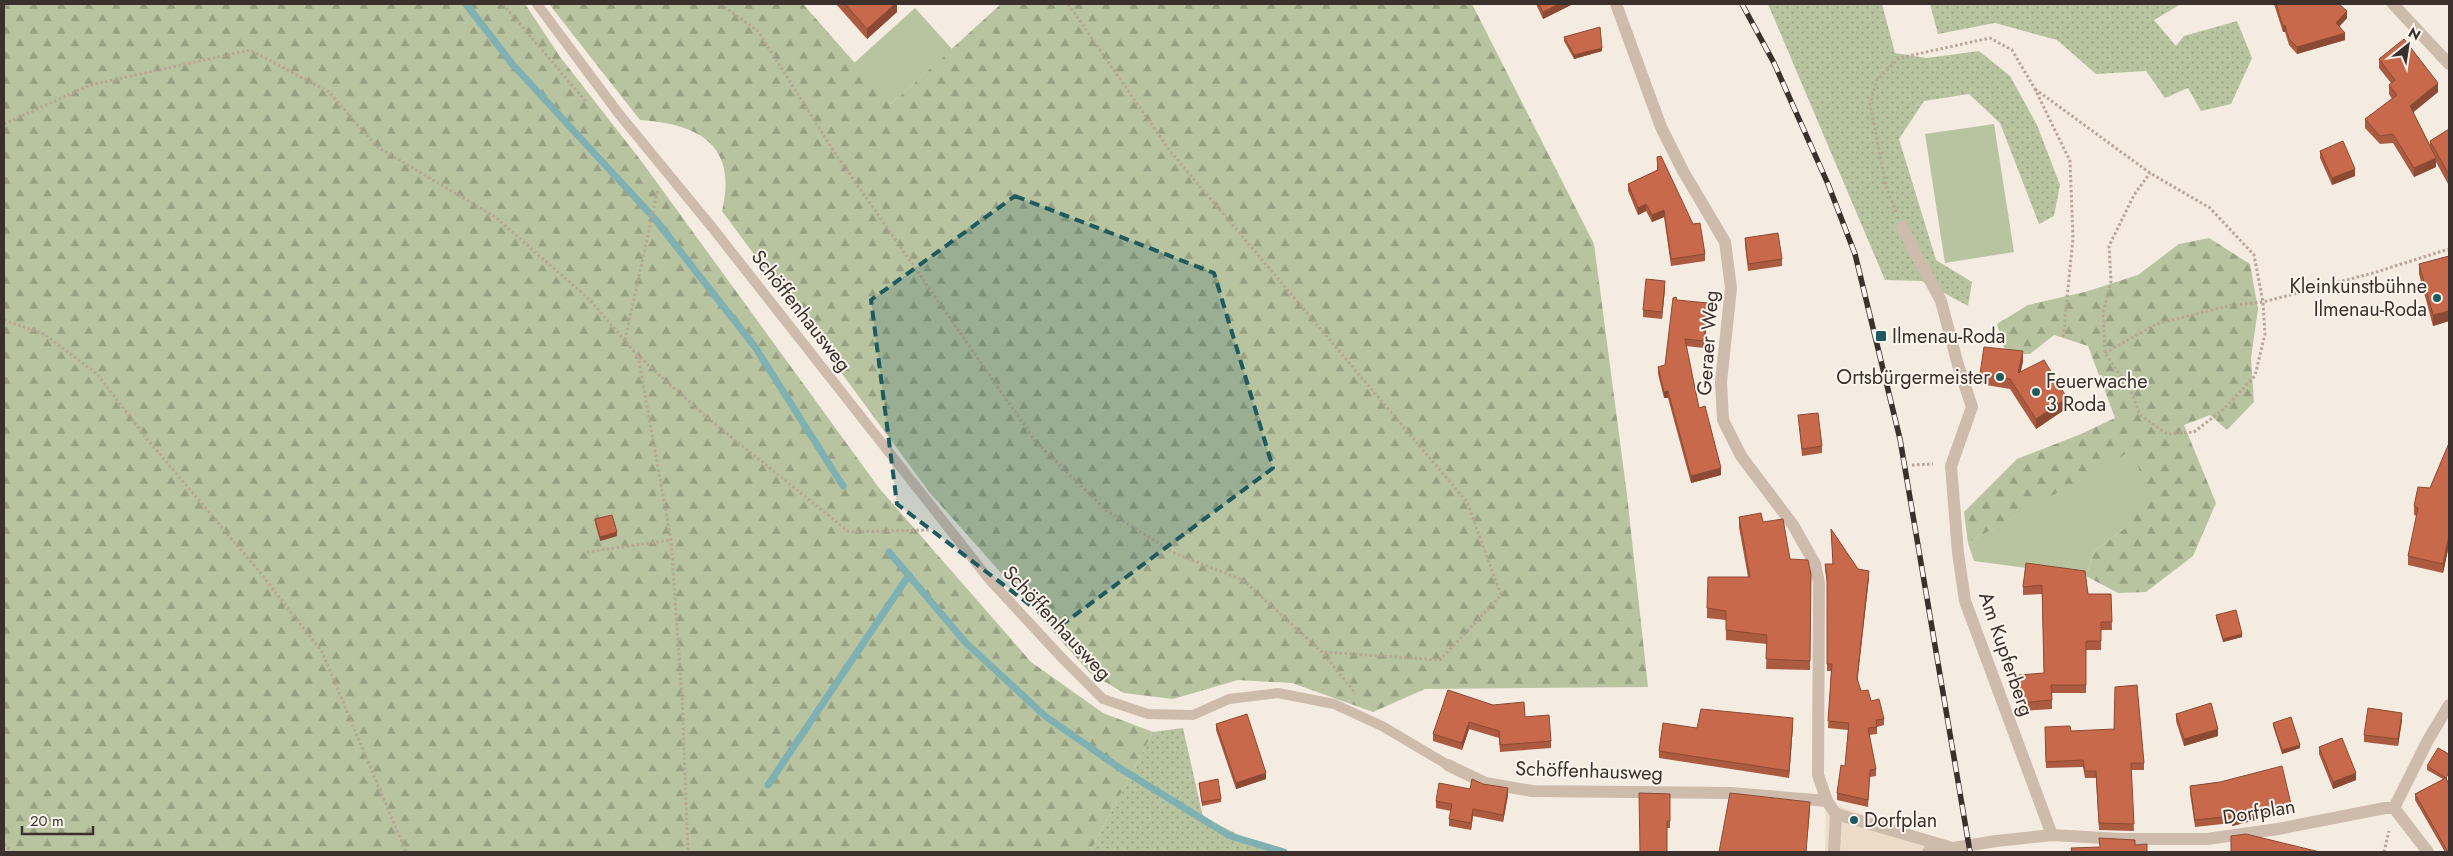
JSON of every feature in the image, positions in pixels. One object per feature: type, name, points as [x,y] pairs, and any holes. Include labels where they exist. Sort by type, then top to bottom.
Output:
[{"type":"street","name":"Geraer Weg","points":[[1616,4],[1661,127],[1684,171],[1726,242],[1732,288],[1721,382],[1723,420],[1741,456],[1793,525],[1815,564],[1819,583],[1818,775],[1827,801]]},
{"type":"street","points":[[2393,4],[2449,64]]},
{"type":"street","name":"Am Kupferberg","points":[[1902,226],[1941,301],[1958,365],[1972,407],[1951,466],[1958,553],[1965,601],[2052,835]]},
{"type":"street","points":[[2428,852],[2394,808],[2428,740],[2449,705]]},
{"type":"street","name":"Schöffenhausweg","points":[[1448,765],[1485,783],[1532,791],[1730,794],[1827,801]]},
{"type":"street","points":[[1827,801],[1836,814],[1834,852]]},
{"type":"street","name":"Dorfplan","points":[[1928,852],[2052,835],[2121,839],[2207,839],[2278,829],[2385,808],[2394,808]]},
{"type":"street","name":"Dorfplan","points":[[1836,814],[1950,848]]},
{"type":"lane","name":"Schöffenhausweg","points":[[537,4],[613,107],[663,167],[988,578],[1103,699],[1148,714],[1193,715],[1229,699],[1278,693],[1334,704],[1382,726],[1448,765]]},
{"type":"path","points":[[720,4],[758,31],[832,150],[1036,442],[1107,511],[1176,554],[1243,580],[1322,652],[1358,696]]},
{"type":"path","points":[[1068,4],[1170,150],[1467,502],[1501,595],[1440,660],[1322,652]]},
{"type":"path","points":[[1902,226],[1886,186],[1870,104],[1877,80],[1899,58],[1990,38],[2012,50],[2035,89],[2070,161],[2073,238],[2062,339]]},
{"type":"path","points":[[4,124],[90,85],[250,50],[329,92],[376,146],[494,217],[590,300],[638,356],[704,415],[849,532],[950,530]]},
{"type":"path","points":[[2035,89],[2150,173],[2210,208],[2254,255],[2263,302],[2264,334],[2255,376],[2224,409],[2194,432],[2167,434],[2140,415],[2131,391],[2105,353],[2103,313],[2111,281],[2109,246],[2134,195],[2150,173]]},
{"type":"path","points":[[624,340],[663,167]]},
{"type":"path","points":[[2105,353],[2156,324],[2232,305],[2263,302],[2373,273],[2449,249]]},
{"type":"path","points":[[4,320],[44,334],[97,374],[171,467],[258,570],[322,652],[406,852]]},
{"type":"path","points":[[638,356],[671,540],[681,688],[688,852]]},
{"type":"path","points":[[1912,465],[1919,464]]},
{"type":"path","points":[[587,552],[671,540]]},
{"type":"path","points":[[4,844],[12,852]]},
{"type":"highlighted area","points":[[1015,196],[1214,273],[1273,468],[1059,627],[897,504],[871,300]]},
{"type":"green space","points":[[4,4],[525,4],[561,58],[642,162],[879,488],[1031,662],[1103,713],[1153,732],[1090,852],[4,852]]},
{"type":"green space","points":[[549,4],[803,4],[891,104],[1001,4],[1472,4],[1594,244],[1627,495],[1648,687],[1425,689],[1373,712],[1292,683],[1238,680],[1173,699],[1124,693],[1090,673],[930,493],[722,211],[725,188],[724,170],[719,154],[709,142],[696,133],[661,122],[640,120]]},
{"type":"green space","points":[[1768,4],[1882,4],[1895,53],[1927,58],[1979,51],[2010,76],[2037,125],[2060,185],[2054,216],[2039,224],[2000,123],[1969,94],[1924,101],[1899,139],[1936,260],[1972,282],[1968,306],[1922,281],[1885,280]]},
{"type":"green space","points":[[1930,4],[2181,4],[2154,20],[2176,46],[2184,36],[2237,21],[2252,58],[2231,104],[2201,111],[2188,88],[2165,98],[2146,71],[2096,74],[2057,40],[1995,23],[1938,34]]},
{"type":"green space","points":[[915,8],[952,49],[891,104],[853,64]]},
{"type":"green space","points":[[1994,124],[2014,252],[1945,263],[1925,134]]},
{"type":"green space","points":[[2209,238],[2250,264],[2258,309],[2251,358],[2254,402],[2227,430],[2210,415],[2184,425],[2216,503],[2193,556],[2146,592],[2118,593],[2086,576],[2094,551],[2125,528],[2133,451],[1968,543],[1964,512],[2017,459],[2081,434],[2115,418],[2088,346],[2054,335],[2030,354],[2006,354],[1997,324],[2028,305],[2085,292],[2138,275],[2179,244]]},
{"type":"green space","points":[[2133,450],[2147,495],[2125,528],[2094,551],[2086,576],[1974,561],[1968,543]]},
{"type":"green space","points":[[1183,728],[1203,817],[1273,852],[1090,852],[1153,732]]},
{"type":"shaded area","name":"Dorfplan","points":[[1826,802],[1939,839],[1942,852],[1825,852]]},
{"type":"building","points":[[845,4],[895,4],[867,29]]},
{"type":"building","points":[[1539,4],[1559,4],[1543,12]]},
{"type":"building","points":[[2276,4],[2339,4],[2347,11],[2336,23],[2345,33],[2297,47],[2289,39]]},
{"type":"building","points":[[1600,27],[1602,48],[1574,55],[1564,37]]},
{"type":"building","points":[[2404,39],[2438,83],[2410,106],[2436,158],[2414,168],[2393,134],[2380,136],[2365,119],[2397,95],[2389,85],[2395,80],[2379,59]]},
{"type":"building","points":[[2449,129],[2449,173],[2448,173],[2430,141]]},
{"type":"building","points":[[2343,141],[2355,169],[2332,178],[2320,151]]},
{"type":"building","points":[[1661,156],[1693,224],[1700,223],[1705,254],[1671,259],[1664,210],[1652,215],[1646,204],[1638,208],[1628,184],[1658,170],[1657,157]]},
{"type":"building","points":[[1778,233],[1782,259],[1748,264],[1745,238]]},
{"type":"building","name":"Kleinkunstbühne Ilmenau-Roda","points":[[2449,256],[2449,311],[2433,315],[2419,264]]},
{"type":"building","points":[[1646,279],[1665,281],[1662,312],[1643,310]]},
{"type":"building","points":[[1676,297],[1677,300],[1708,303],[1704,341],[1685,339],[1699,408],[1705,406],[1721,468],[1691,476],[1668,391],[1664,392],[1658,367],[1665,365],[1673,298]]},
{"type":"building","name":"Feuerwache 3 Roda","points":[[1984,347],[2023,351],[2018,373],[2044,360],[2067,398],[2036,419],[2010,379],[1980,374]]},
{"type":"building","points":[[1818,413],[1822,446],[1802,449],[1798,415]]},
{"type":"building","points":[[2449,443],[2449,536],[2443,564],[2408,556],[2418,508],[2414,506],[2418,487],[2430,488]]},
{"type":"building","points":[[1761,513],[1763,522],[1783,519],[1790,559],[1808,560],[1811,574],[1810,661],[1766,659],[1767,635],[1726,630],[1726,611],[1707,608],[1708,577],[1750,577],[1739,517]]},
{"type":"building","points":[[612,515],[617,532],[600,537],[595,519]]},
{"type":"building","points":[[1831,529],[1858,569],[1869,571],[1857,678],[1861,691],[1868,690],[1871,701],[1879,699],[1884,719],[1876,720],[1877,727],[1868,728],[1876,769],[1870,770],[1868,800],[1837,793],[1841,765],[1845,766],[1849,723],[1828,721],[1832,664],[1827,664],[1827,576],[1825,564],[1833,564]]},
{"type":"building","points":[[2026,563],[2085,571],[2088,594],[2111,594],[2112,622],[2101,622],[2101,641],[2086,641],[2086,685],[2051,685],[2052,700],[2020,703],[2019,675],[2044,673],[2042,585],[2023,587]]},
{"type":"building","points":[[2236,610],[2242,634],[2223,639],[2216,615]]},
{"type":"building","points":[[2137,685],[2144,763],[2131,763],[2134,824],[2099,823],[2096,771],[2085,771],[2083,760],[2046,762],[2045,727],[2070,726],[2071,731],[2114,729],[2115,687]]},
{"type":"building","points":[[1448,690],[1493,705],[1524,702],[1525,717],[1549,715],[1551,741],[1500,745],[1499,731],[1469,722],[1462,743],[1433,734]]},
{"type":"building","points":[[2211,703],[2218,729],[2184,739],[2176,714]]},
{"type":"building","points":[[2368,708],[2402,713],[2398,739],[2364,735]]},
{"type":"building","points":[[1701,709],[1793,718],[1789,771],[1659,751],[1663,723],[1697,728]]},
{"type":"building","points":[[1247,714],[1266,773],[1236,783],[1216,724]]},
{"type":"building","points":[[2291,717],[2300,745],[2282,750],[2273,723]]},
{"type":"building","points":[[2342,738],[2356,773],[2333,782],[2319,747]]},
{"type":"building","points":[[2438,748],[2449,754],[2449,772],[2446,778],[2427,766]]},
{"type":"building","points":[[2282,766],[2291,804],[2232,819],[2232,816],[2195,820],[2190,786],[2220,782]]},
{"type":"building","points":[[2446,778],[2449,785],[2449,852],[2415,794]]},
{"type":"building","points":[[1218,779],[1221,799],[1202,802],[1199,783]]},
{"type":"building","points":[[1472,779],[1483,784],[1508,788],[1503,815],[1473,809],[1471,823],[1449,819],[1452,804],[1436,801],[1439,783],[1470,789]]},
{"type":"building","points":[[1639,793],[1670,794],[1670,821],[1667,821],[1667,852],[1640,852]]},
{"type":"building","points":[[1730,793],[1810,802],[1806,852],[1719,852]]},
{"type":"building","points":[[2246,834],[2320,852],[2231,852],[2231,836]]},
{"type":"building","points":[[2099,838],[2135,840],[2135,845],[2147,844],[2147,852],[2072,852],[2071,848],[2100,847]]},
{"type":"waterway","points":[[466,4],[513,65],[655,219],[755,347],[843,486]]},
{"type":"waterway","points":[[889,552],[965,642],[1045,716],[1121,769],[1230,836],[1284,852]]},
{"type":"waterway","points":[[768,785],[909,575]]},
{"type":"railway","points":[[1742,4],[1774,63],[1828,184],[1855,254],[1900,439],[1970,852]]},
{"type":"place","name":"Kleinkunstbühne Ilmenau-Roda","points":[[2437,298]]},
{"type":"place","name":"Ilmenau-Roda","points":[[1881,336]]},
{"type":"place","name":"Ortsbürgermeister","points":[[2000,377]]},
{"type":"place","name":"Feuerwache 3 Roda","points":[[2036,392]]},
{"type":"place","name":"Dorfplan","points":[[1854,820]]}]
